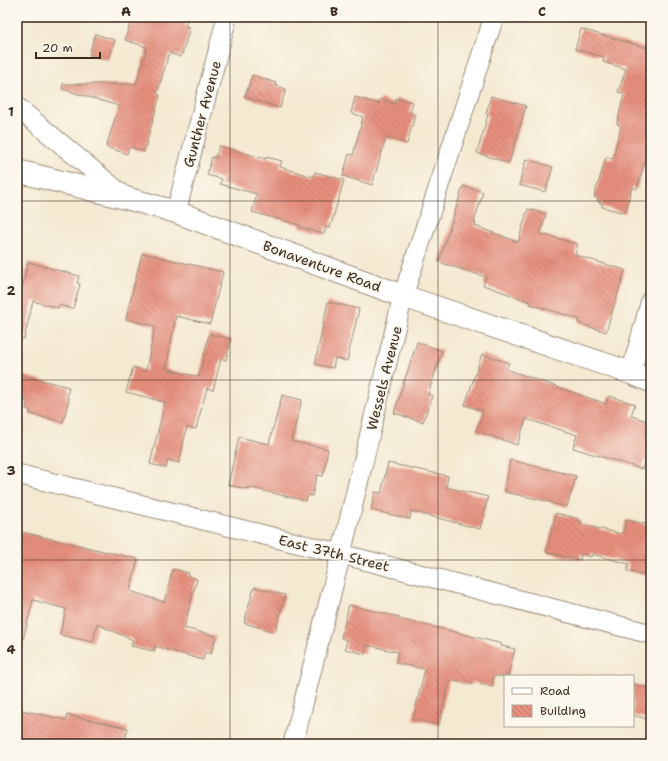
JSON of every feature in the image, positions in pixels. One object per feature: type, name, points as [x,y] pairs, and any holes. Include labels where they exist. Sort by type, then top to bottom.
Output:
[{"type":"street","name":"Gunther Avenue","points":[[176,212],[227,17]]},
{"type":"street","name":"Wessels Avenue","points":[[293,744],[341,554],[403,296],[494,17]]},
{"type":"street","name":"Bonaventure Road","points":[[17,107],[126,198],[176,212],[403,296],[651,381]]},
{"type":"street","points":[[17,171],[126,198]]},
{"type":"street","points":[[631,373],[651,300]]},
{"type":"street","name":"East 37th Street","points":[[17,474],[341,554],[651,634]]},
{"type":"building","points":[[132,17],[188,17],[185,26],[190,28],[181,57],[169,53],[157,94],[160,95],[144,152],[129,147],[127,154],[106,147],[119,106],[62,89],[63,84],[136,84],[147,47],[125,40]]},
{"type":"building","points":[[581,29],[651,49],[651,141],[637,189],[632,187],[625,213],[602,207],[602,203],[598,202],[599,199],[594,197],[606,157],[613,159],[621,126],[617,124],[624,94],[618,92],[626,69],[603,62],[604,57],[575,49]]},
{"type":"building","points":[[95,34],[115,40],[109,60],[89,55]]},
{"type":"building","points":[[252,75],[276,83],[275,85],[286,89],[280,108],[245,97]]},
{"type":"building","points":[[491,96],[526,106],[509,163],[477,153],[488,115],[486,114]]},
{"type":"building","points":[[355,97],[379,104],[380,99],[395,104],[396,98],[413,102],[410,113],[415,115],[407,144],[386,138],[372,185],[343,176],[349,154],[353,155],[363,117],[351,113]]},
{"type":"building","points":[[219,146],[266,159],[266,157],[282,161],[280,167],[313,177],[315,172],[344,180],[330,228],[326,227],[324,234],[300,227],[300,225],[252,212],[257,194],[220,184],[222,179],[207,175],[212,157],[216,158]]},
{"type":"building","points":[[526,159],[553,167],[545,192],[519,185]]},
{"type":"building","points":[[463,186],[483,192],[474,222],[476,223],[475,226],[518,242],[528,209],[546,214],[540,234],[578,244],[575,255],[625,270],[606,332],[578,323],[579,319],[530,304],[531,302],[483,285],[486,277],[439,262]]},
{"type":"building","points":[[142,253],[223,272],[210,324],[176,316],[166,369],[199,377],[209,334],[231,339],[226,360],[221,359],[213,390],[207,388],[196,429],[187,427],[179,463],[168,460],[166,468],[150,464],[165,402],[126,392],[133,367],[146,371],[155,326],[126,319]]},
{"type":"building","points":[[28,262],[79,276],[77,283],[80,284],[73,309],[59,305],[58,308],[33,301],[24,339],[17,338],[17,297],[19,287],[22,287]]},
{"type":"building","points":[[328,302],[359,309],[347,361],[335,358],[333,368],[315,364]]},
{"type":"building","points":[[417,342],[442,351],[428,394],[432,396],[423,422],[394,413]]},
{"type":"building","points":[[482,354],[509,363],[506,369],[606,404],[609,396],[635,404],[631,416],[651,422],[651,461],[645,459],[642,469],[573,448],[577,435],[526,419],[517,445],[476,431],[483,411],[465,405]]},
{"type":"building","points":[[21,375],[69,387],[67,398],[69,399],[63,422],[30,414],[30,410],[26,409],[27,401],[17,399],[17,390]]},
{"type":"building","points":[[282,395],[302,400],[291,441],[328,449],[323,476],[317,475],[312,496],[308,495],[306,501],[248,487],[248,489],[228,485],[239,437],[269,444]]},
{"type":"building","points":[[510,460],[576,476],[567,507],[505,492]]},
{"type":"building","points":[[388,463],[448,476],[446,487],[488,497],[480,529],[411,511],[410,519],[371,510],[375,492],[381,493]]},
{"type":"building","points":[[556,513],[579,519],[578,520],[581,521],[580,524],[622,534],[626,520],[651,525],[651,562],[647,576],[627,571],[629,564],[592,554],[591,557],[581,554],[580,560],[546,552]]},
{"type":"building","points":[[17,531],[138,559],[130,591],[164,602],[173,569],[189,573],[188,576],[197,579],[184,628],[216,636],[211,654],[205,652],[203,660],[155,646],[154,651],[131,646],[133,640],[97,624],[93,642],[60,635],[66,609],[33,600],[23,640],[17,640]]},
{"type":"building","points":[[254,587],[285,595],[275,632],[244,623]]},
{"type":"building","points":[[349,605],[399,617],[399,619],[502,644],[501,646],[515,649],[508,675],[494,676],[492,687],[472,682],[471,685],[449,680],[439,725],[413,719],[425,669],[396,663],[398,652],[367,645],[365,654],[345,649],[347,640],[341,638]]},
{"type":"building","points":[[634,684],[651,688],[651,720],[634,715]]},
{"type":"building","points":[[17,709],[66,720],[67,715],[128,728],[124,744],[31,744],[17,741]]}]
